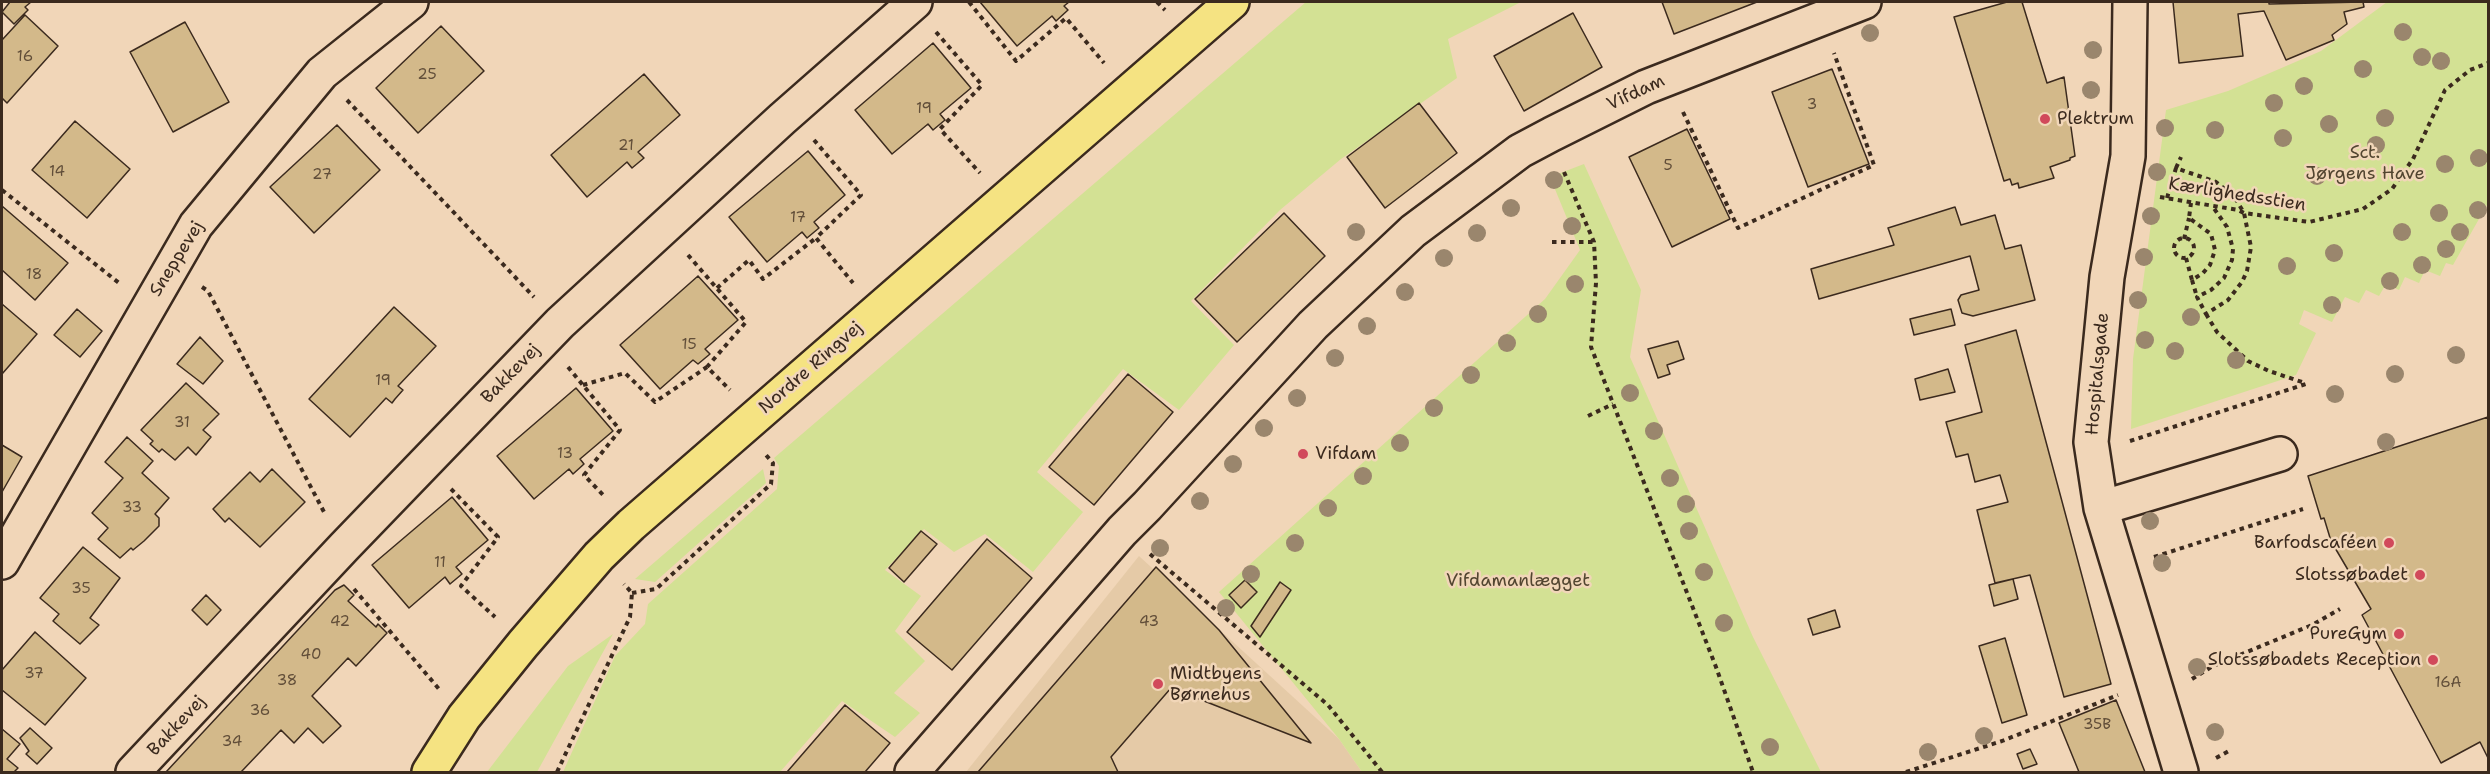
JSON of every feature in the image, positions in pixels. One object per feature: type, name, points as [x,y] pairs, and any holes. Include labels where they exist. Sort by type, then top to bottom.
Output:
[{"type":"main road","name":"Nordre Ringvej","points":[[429,772],[464,717],[523,644],[599,556],[631,525],[1232,2]]},
{"type":"street","name":"Sneppevej","points":[[2,562],[196,225],[322,73],[411,2]]},
{"type":"street","name":"Vifdam","points":[[912,772],[1122,531],[1147,507],[1313,325],[1413,231],[1520,152],[1552,134],[1667,78],[1864,2]]},
{"type":"street","name":"Hospitalsgade","points":[[2130,2],[2128,156],[2107,278],[2091,442],[2101,508],[2181,772]]},
{"type":"street","name":"Bakkevej","points":[[133,772],[337,554],[552,331],[790,112],[914,3]]},
{"type":"street","points":[[2101,508],[2280,454]]},
{"type":"path","points":[[969,2],[1016,61],[1066,18],[1128,92]]},
{"type":"path","points":[[914,3],[982,85],[940,129],[1004,201]]},
{"type":"path","points":[[1667,78],[1738,228],[1874,165],[1822,18]]},
{"type":"path","name":"Kærlighedsstien","points":[[2123,189],[2244,213],[2309,222],[2363,209],[2392,189],[2413,159],[2445,90],[2470,70],[2488,63]]},
{"type":"path","points":[[322,73],[552,331],[583,385],[620,430],[584,475],[631,525]]},
{"type":"path","points":[[717,288],[749,260],[763,279],[816,238],[861,195],[790,112]]},
{"type":"path","points":[[1552,134],[1567,182],[1594,242],[1596,283],[1591,348],[1716,667],[1753,772]]},
{"type":"path","points":[[2167,198],[2181,157]]},
{"type":"path","points":[[2176,168],[2216,182],[2234,196],[2244,213],[2251,247],[2247,271],[2242,282],[2228,300],[2206,314]]},
{"type":"path","points":[[2,190],[148,306]]},
{"type":"path","points":[[2184,238],[2190,240],[2194,249],[2192,255],[2186,258],[2180,257],[2175,250],[2176,243],[2184,238],[2191,202]]},
{"type":"path","points":[[2197,297],[2211,290],[2224,278],[2232,260],[2231,237],[2213,207]]},
{"type":"path","points":[[2189,218],[2211,234],[2215,250],[2210,264],[2203,273],[2192,280]]},
{"type":"path","points":[[583,385],[626,373],[655,402],[707,367],[746,322],[664,228]]},
{"type":"path","points":[[816,238],[877,310]]},
{"type":"path","points":[[1551,242],[1594,242]]},
{"type":"path","points":[[2093,453],[2308,384],[2269,371],[2248,360],[2217,332],[2197,297],[2186,258]]},
{"type":"path","points":[[171,269],[208,291],[337,554],[464,717]]},
{"type":"path","points":[[632,593],[656,589],[771,484],[774,463],[748,422],[707,367]]},
{"type":"path","points":[[1588,416],[1613,404]]},
{"type":"path","points":[[426,462],[498,537],[460,586],[523,644]]},
{"type":"path","points":[[2120,569],[2303,509]]},
{"type":"path","points":[[1122,531],[1328,705],[1382,772]]},
{"type":"path","points":[[557,772],[630,617],[632,593],[599,556]]},
{"type":"path","points":[[1906,772],[2155,690],[2312,625],[2340,609]]},
{"type":"shaded area","name":"Midtbyens Børnehus","points":[[1139,556],[1339,739],[1362,772],[966,772]]},
{"type":"green space","points":[[1306,2],[1521,2],[1448,39],[1457,78],[1341,159],[1280,210],[1191,301],[1234,345],[1179,410],[1123,369],[1037,472],[1083,512],[1033,572],[985,534],[954,552],[924,529],[885,570],[921,596],[895,631],[925,661],[894,693],[920,713],[895,737],[842,701],[780,772],[563,772],[615,656],[645,624],[648,604],[777,489],[779,466],[774,458]]},
{"type":"green space","name":"Sct. Jørgens Have","points":[[2387,2],[2488,2],[2488,203],[2453,265],[2446,263],[2440,276],[2425,270],[2419,283],[2405,277],[2399,290],[2386,284],[2379,296],[2366,290],[2359,303],[2345,297],[2332,322],[2304,310],[2299,324],[2316,333],[2296,375],[2131,429],[2133,359],[2166,110],[2228,91],[2321,51]]},
{"type":"green space","name":"Vifdamanlægget","points":[[1584,164],[1641,290],[1630,357],[1753,637],[1821,772],[1362,772],[1339,739],[1219,592],[1545,299],[1580,250],[1550,177]]},
{"type":"green space","points":[[763,469],[766,483],[655,582],[635,579]]},
{"type":"green space","points":[[613,634],[537,772],[487,772],[568,666]]},
{"type":"building","points":[[10,2],[31,2],[25,7],[28,10],[14,24],[2,12]]},
{"type":"building","points":[[980,2],[1069,2],[1064,6],[1068,10],[1056,21],[1052,16],[1017,46]]},
{"type":"building","points":[[1662,2],[1757,2],[1674,34]]},
{"type":"building","points":[[2007,2],[2022,2],[2047,83],[2064,77],[2075,156],[2050,167],[2054,178],[2019,188],[2018,183],[2012,185],[2010,179],[2004,181],[1954,17]]},
{"type":"building","points":[[2173,2],[2269,2],[2269,4],[2363,2],[2364,7],[2344,12],[2347,24],[2332,35],[2334,40],[2286,60],[2264,11],[2238,14],[2243,56],[2179,63]]},
{"type":"building","points":[[1573,13],[1602,67],[1524,111],[1494,56]]},
{"type":"building","points":[[25,15],[58,46],[7,103],[2,98],[2,40]]},
{"type":"building","points":[[185,22],[229,102],[173,132],[130,52]]},
{"type":"building","points":[[441,26],[484,71],[418,133],[376,88]]},
{"type":"building","points":[[933,43],[971,88],[940,114],[945,120],[933,130],[928,124],[892,154],[855,110]]},
{"type":"building","points":[[1832,69],[1869,164],[1808,187],[1772,92]]},
{"type":"building","points":[[644,74],[680,115],[638,152],[644,158],[632,168],[627,162],[587,197],[551,155]]},
{"type":"building","points":[[1419,103],[1457,153],[1385,208],[1347,157]]},
{"type":"building","points":[[75,121],[130,169],[87,218],[32,170]]},
{"type":"building","points":[[337,125],[380,170],[314,233],[270,187]]},
{"type":"building","points":[[1687,129],[1730,219],[1672,247],[1629,157]]},
{"type":"building","points":[[808,151],[845,195],[814,222],[819,228],[807,238],[802,232],[767,262],[729,217]]},
{"type":"building","points":[[2,206],[68,263],[35,300],[2,270]]},
{"type":"building","points":[[1955,207],[1961,225],[1995,215],[2005,249],[2021,245],[2035,300],[1973,316],[1962,313],[1958,300],[1961,295],[1979,290],[1970,256],[1819,299],[1811,269],[1894,245],[1888,228]]},
{"type":"building","points":[[1284,213],[1325,256],[1237,342],[1195,299]]},
{"type":"building","points":[[698,276],[738,320],[705,349],[710,354],[698,364],[693,360],[660,389],[620,345]]},
{"type":"building","points":[[2,304],[37,334],[2,374]]},
{"type":"building","points":[[394,307],[436,346],[398,386],[403,390],[392,403],[386,398],[350,437],[309,399]]},
{"type":"building","points":[[77,309],[102,331],[80,357],[54,335]]},
{"type":"building","points":[[1951,309],[1955,325],[1914,335],[1910,319]]},
{"type":"building","points":[[2016,330],[2111,684],[2064,697],[2030,575],[1995,583],[1977,510],[2008,502],[2000,475],[1975,482],[1968,454],[1956,457],[1946,422],[1982,412],[1965,345]]},
{"type":"building","points":[[200,337],[223,361],[203,384],[177,364]]},
{"type":"building","points":[[1678,341],[1684,359],[1667,365],[1670,374],[1658,378],[1648,349]]},
{"type":"building","points":[[1948,369],[1955,392],[1920,400],[1915,379]]},
{"type":"building","points":[[1128,374],[1173,412],[1094,505],[1049,467]]},
{"type":"building","points":[[186,383],[219,414],[203,430],[211,437],[196,455],[188,447],[175,460],[162,449],[159,452],[150,444],[153,441],[141,430]]},
{"type":"building","points":[[576,388],[613,431],[580,459],[584,464],[573,474],[569,469],[534,499],[497,456]]},
{"type":"building","name":"Slotssøbadet","points":[[2488,417],[2488,758],[2480,742],[2441,763],[2362,615],[2371,609],[2331,541],[2324,518],[2321,519],[2308,476]]},
{"type":"building","points":[[127,437],[153,461],[142,473],[169,498],[155,514],[159,518],[159,526],[144,541],[133,550],[131,548],[120,558],[98,539],[108,528],[92,513],[123,478],[105,462]]},
{"type":"building","points":[[2,445],[22,457],[2,492]]},
{"type":"building","points":[[272,469],[305,502],[260,547],[229,518],[225,522],[213,509],[250,472],[260,482]]},
{"type":"building","points":[[452,497],[488,540],[456,567],[462,574],[450,584],[445,577],[409,608],[372,565]]},
{"type":"building","points":[[921,531],[937,544],[904,582],[889,568]]},
{"type":"building","points":[[987,539],[1032,578],[952,670],[907,632]]},
{"type":"building","points":[[83,547],[120,578],[90,618],[99,625],[80,644],[53,621],[59,614],[40,598]]},
{"type":"building","points":[[1156,567],[1219,630],[1311,743],[1171,688],[1111,757],[1118,772],[978,772]]},
{"type":"building","points":[[2013,579],[2018,599],[1994,606],[1989,585]]},
{"type":"building","points":[[1245,580],[1257,592],[1241,608],[1229,595]]},
{"type":"building","points":[[1280,582],[1291,590],[1260,637],[1251,626]]},
{"type":"building","points":[[344,585],[354,595],[348,601],[376,627],[378,624],[387,633],[356,666],[348,658],[312,696],[341,726],[323,743],[308,728],[294,743],[281,730],[241,772],[166,772],[335,590]]},
{"type":"building","points":[[206,595],[221,610],[207,625],[192,610]]},
{"type":"building","points":[[1835,610],[1840,627],[1813,635],[1808,619]]},
{"type":"building","points":[[35,632],[86,678],[45,725],[2,690],[2,670]]},
{"type":"building","points":[[2005,638],[2027,715],[2002,723],[1979,646]]},
{"type":"building","points":[[2116,700],[2145,772],[2079,772],[2059,723]]},
{"type":"building","points":[[845,705],[890,743],[865,772],[787,772]]},
{"type":"building","points":[[30,728],[52,748],[37,764],[26,754],[29,751],[20,738]]},
{"type":"building","points":[[2,729],[20,744],[7,759],[18,768],[14,772],[2,772]]},
{"type":"building","points":[[2030,749],[2037,764],[2023,769],[2017,754]]},
{"type":"place","name":"Plektrum","points":[[2045,119]]},
{"type":"place","name":"Vifdam","points":[[1303,454]]},
{"type":"place","name":"Barfodscaféen","points":[[2389,543]]},
{"type":"place","name":"Slotssøbadet","points":[[2420,575]]},
{"type":"place","name":"PureGym","points":[[2399,634]]},
{"type":"place","name":"Slotssøbadets Reception","points":[[2433,660]]},
{"type":"place","name":"Midtbyens Børnehus","points":[[1158,684]]}]
